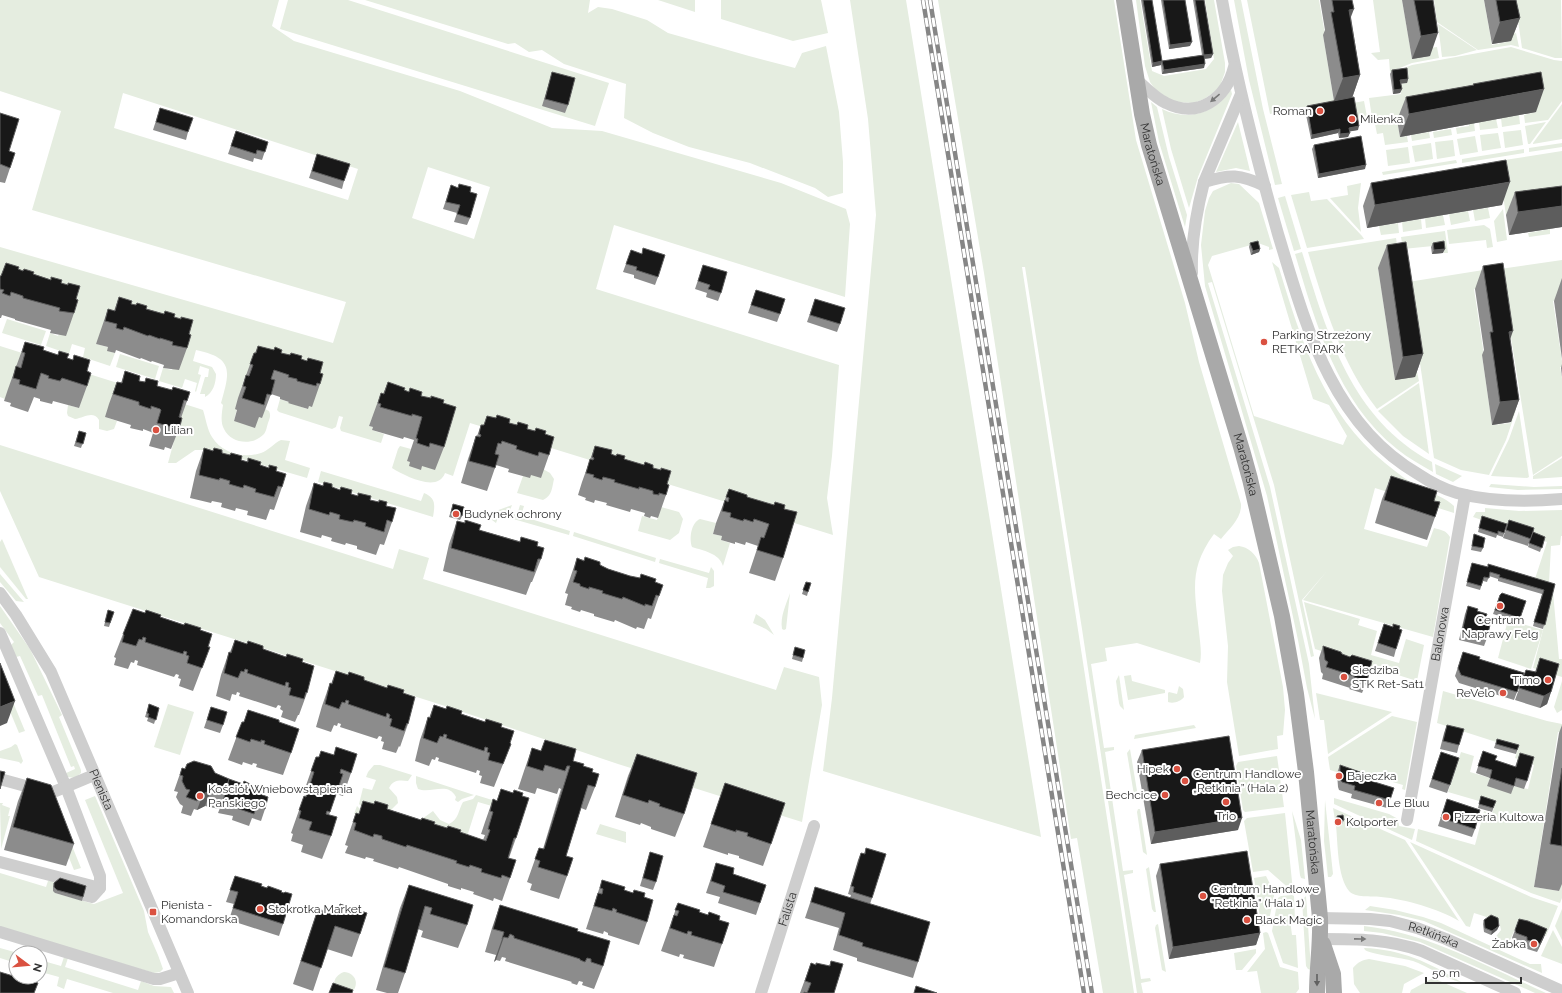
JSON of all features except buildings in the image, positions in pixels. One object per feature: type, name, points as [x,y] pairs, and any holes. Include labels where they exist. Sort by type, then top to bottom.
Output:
[{"type":"main road","name":"Maratońska","points":[[1124,0],[1143,119],[1152,158],[1250,479],[1282,616],[1297,702],[1306,772],[1320,918],[1321,938],[1317,975],[1318,993]]},
{"type":"main road","name":"Maratońska","points":[[1321,938],[1333,974],[1334,993]]},
{"type":"street","points":[[1222,0],[1234,65],[1264,186],[1307,327],[1321,360],[1342,401],[1365,430],[1398,462],[1437,485],[1465,495],[1501,500],[1562,499]]},
{"type":"street","points":[[1137,80],[1164,102],[1183,109],[1195,109],[1209,103],[1221,92],[1228,84],[1234,65]]},
{"type":"street","points":[[1192,286],[1193,236],[1204,182],[1241,94]]},
{"type":"street","points":[[1204,182],[1223,177],[1238,176],[1251,179],[1264,186]]},
{"type":"street","name":"Balonowa","points":[[1407,820],[1465,495]]},
{"type":"street","name":"Pienista","points":[[0,593],[16,614],[51,672],[188,993]]},
{"type":"street","points":[[0,633],[66,787],[100,876],[100,888],[92,897],[84,895]]},
{"type":"street","points":[[0,779],[51,793],[94,775]]},
{"type":"street","name":"Falista","points":[[762,993],[814,826]]},
{"type":"street","points":[[0,862],[100,888]]},
{"type":"street","name":"Retkińska","points":[[1320,918],[1370,918],[1390,921],[1417,928],[1446,939],[1562,991]]},
{"type":"street","points":[[0,932],[154,979],[160,979],[179,972]]},
{"type":"street","name":"Retkińska","points":[[1321,938],[1370,940],[1408,946],[1515,993]]},
{"type":"shaded area","points":[[0,0],[279,0],[272,26],[294,41],[460,91],[552,128],[602,131],[781,183],[846,209],[850,224],[845,297],[614,225],[596,289],[839,365],[832,456],[827,498],[833,535],[470,423],[453,476],[445,473],[441,479],[436,482],[421,481],[392,468],[398,449],[400,446],[411,449],[408,461],[435,469],[447,430],[373,416],[369,426],[373,427],[372,430],[384,434],[381,443],[341,431],[340,428],[343,417],[339,416],[336,427],[332,429],[279,412],[277,410],[280,399],[307,409],[309,406],[312,407],[245,376],[234,421],[259,417],[265,409],[269,411],[270,417],[264,434],[254,440],[242,442],[227,434],[222,423],[223,405],[221,403],[227,374],[223,362],[217,357],[196,350],[193,361],[212,367],[216,374],[214,387],[205,397],[205,394],[200,394],[205,377],[208,377],[209,369],[200,366],[198,374],[201,375],[196,392],[197,383],[185,379],[182,388],[159,381],[163,368],[172,370],[185,344],[111,320],[96,344],[108,347],[108,351],[115,353],[110,366],[83,357],[85,348],[72,344],[69,354],[46,346],[50,333],[58,336],[59,334],[0,277],[0,247],[333,343],[346,302],[32,210],[61,111],[0,91]],"holes":[[[123,93],[358,169],[348,200],[114,128]],[[428,167],[490,187],[474,239],[412,218]]]},
{"type":"shaded area","points":[[288,0],[348,0],[609,83],[595,126],[280,29]]},
{"type":"shaded area","points":[[365,0],[590,0],[588,13],[598,7],[612,9],[647,20],[668,33],[795,68],[802,53],[826,46],[839,112],[843,162],[843,193],[828,197],[815,188],[750,163],[689,147],[653,133],[624,118],[626,84],[564,64],[542,50],[529,52],[515,43],[508,44]]},
{"type":"shaded area","points":[[658,0],[695,0],[695,12]]},
{"type":"shaded area","points":[[721,0],[821,0],[828,33],[793,41],[721,19]]},
{"type":"shaded area","points":[[850,0],[906,0],[1041,837],[823,771],[832,698],[876,215],[868,119]]},
{"type":"shaded area","points":[[938,0],[1114,0],[1136,140],[1185,303],[1199,362],[1241,504],[1241,509],[1237,519],[1231,527],[1221,539],[1214,534],[1200,558],[1195,581],[1195,593],[1201,648],[1200,663],[1137,643],[1105,648],[1107,661],[1091,664],[1104,748],[1114,747],[1114,750],[1105,752],[1123,871],[1133,870],[1133,873],[1124,875],[1141,979],[1150,978],[1151,981],[1141,983],[1143,993],[1137,993],[1025,267],[1022,267],[1134,993],[1103,993],[1077,838],[1071,839],[984,273]]},
{"type":"shaded area","points":[[1136,0],[1140,0],[1152,71],[1164,76],[1206,69],[1214,59],[1205,0],[1214,0],[1225,63],[1225,72],[1220,86],[1213,93],[1194,103],[1173,102],[1155,89],[1150,82],[1145,66]]},
{"type":"shaded area","points":[[1234,0],[1241,0],[1263,109],[1282,184],[1275,185],[1249,80]]},
{"type":"shaded area","points":[[1247,0],[1319,0],[1334,101],[1270,114]]},
{"type":"shaded area","points":[[1373,0],[1402,0],[1412,59],[1430,56],[1429,48],[1437,47],[1439,58],[1412,63],[1390,72],[1389,59],[1378,60],[1371,53],[1380,52]]},
{"type":"shaded area","points":[[1434,0],[1484,0],[1492,45],[1511,41],[1511,34],[1516,33],[1519,47],[1511,45],[1478,50],[1437,22]]},
{"type":"shaded area","points":[[1515,0],[1561,0],[1562,58],[1555,58],[1522,48]]},
{"type":"shaded area","points":[[1438,24],[1477,50],[1455,56],[1442,57]]},
{"type":"shaded area","points":[[1511,47],[1562,61],[1562,101],[1548,120],[1525,123],[1524,115],[1536,112],[1533,95],[1397,119],[1400,137],[1407,136],[1408,142],[1385,145],[1383,133],[1377,134],[1375,124],[1373,124],[1369,98],[1401,94],[1400,84],[1407,83],[1406,72],[1391,73],[1412,65]]},
{"type":"shaded area","points":[[1231,90],[1232,94],[1198,177],[1189,208],[1171,149],[1162,109],[1182,115],[1200,113],[1209,110],[1224,98]]},
{"type":"shaded area","points":[[1364,101],[1367,117],[1356,119],[1353,103]]},
{"type":"shaded area","points":[[1151,102],[1157,107],[1169,157],[1187,215],[1185,227],[1159,142]]},
{"type":"shaded area","points":[[1562,104],[1562,139],[1533,144],[1533,143]]},
{"type":"shaded area","points":[[1519,115],[1520,124],[1502,127],[1501,118]]},
{"type":"shaded area","points":[[1496,119],[1498,128],[1480,130],[1479,122]]},
{"type":"shaded area","points":[[1238,122],[1250,171],[1236,168],[1216,172]]},
{"type":"shaded area","points":[[1546,122],[1530,144],[1528,144],[1525,126]]},
{"type":"shaded area","points":[[1474,123],[1475,131],[1457,134],[1456,128],[1469,126],[1469,124]]},
{"type":"shaded area","points":[[1451,129],[1452,135],[1434,138],[1433,132]]},
{"type":"shaded area","points":[[1521,130],[1523,145],[1505,148],[1503,132]]},
{"type":"shaded area","points":[[1429,132],[1430,138],[1412,141],[1411,135]]},
{"type":"shaded area","points":[[1498,133],[1501,148],[1482,151],[1480,135]]},
{"type":"shaded area","points":[[1475,136],[1478,152],[1460,155],[1457,139]]},
{"type":"shaded area","points":[[1453,140],[1455,156],[1437,159],[1435,142]]},
{"type":"shaded area","points":[[1431,143],[1433,159],[1415,162],[1412,146]]},
{"type":"shaded area","points":[[1562,143],[1562,147],[1529,152],[1529,148]]},
{"type":"shaded area","points":[[1408,147],[1410,163],[1388,166],[1386,150]]},
{"type":"shaded area","points":[[1524,149],[1524,153],[1462,163],[1462,159]]},
{"type":"shaded area","points":[[1562,151],[1562,207],[1506,215],[1498,161]]},
{"type":"shaded area","points":[[1456,160],[1457,163],[1383,175],[1382,172]]},
{"type":"shaded area","points":[[1231,183],[1239,184],[1259,203],[1273,249],[1269,250],[1269,247],[1258,243],[1212,256],[1208,265],[1254,416],[1343,445],[1347,436],[1329,405],[1313,399],[1272,262],[1279,268],[1296,322],[1317,374],[1330,399],[1346,422],[1364,444],[1403,477],[1423,489],[1444,498],[1454,506],[1454,513],[1375,488],[1364,529],[1427,547],[1434,528],[1445,532],[1450,537],[1433,637],[1303,600],[1327,571],[1302,600],[1314,656],[1311,657],[1274,485],[1212,282],[1208,283],[1270,487],[1309,664],[1315,719],[1307,688],[1267,496],[1205,286],[1201,245],[1205,211],[1213,191]]},
{"type":"shaded area","points":[[1361,183],[1358,208],[1361,232],[1330,198],[1348,195],[1347,186]]},
{"type":"shaded area","points":[[1309,192],[1311,201],[1327,199],[1364,239],[1307,248],[1291,195]]},
{"type":"shaded area","points":[[1285,196],[1301,249],[1294,251],[1278,198]]},
{"type":"shaded area","points":[[1488,208],[1490,218],[1475,221],[1473,210]]},
{"type":"shaded area","points":[[1503,209],[1507,240],[1497,242],[1494,221]]},
{"type":"shaded area","points":[[1468,211],[1470,221],[1451,225],[1449,214]]},
{"type":"shaded area","points":[[1443,215],[1445,225],[1426,228],[1425,218]]},
{"type":"shaded area","points":[[1421,219],[1422,229],[1403,232],[1402,222]]},
{"type":"shaded area","points":[[1398,223],[1399,233],[1381,235],[1379,226]]},
{"type":"shaded area","points":[[1484,225],[1490,229],[1493,247],[1487,248],[1486,240],[1449,244],[1447,230]]},
{"type":"shaded area","points":[[1550,229],[1550,234],[1529,237],[1528,233]]},
{"type":"shaded area","points":[[1445,231],[1448,253],[1444,253],[1443,245],[1403,249],[1401,237]]},
{"type":"shaded area","points":[[1396,238],[1402,275],[1398,264],[1378,268],[1395,380],[1415,377],[1414,372],[1417,372],[1419,381],[1377,409],[1353,373],[1335,334],[1308,252]]},
{"type":"shaded area","points":[[1302,252],[1321,313],[1333,343],[1346,371],[1362,398],[1381,422],[1404,444],[1432,462],[1433,472],[1401,452],[1376,430],[1344,385],[1331,360],[1311,307],[1295,254]]},
{"type":"shaded area","points":[[1562,260],[1562,299],[1553,301],[1562,361],[1562,367],[1560,367],[1562,378],[1562,456],[1533,475],[1500,269]]},
{"type":"shaded area","points":[[1496,268],[1494,285],[1474,289],[1484,355],[1482,355],[1492,425],[1511,423],[1510,412],[1516,410],[1506,440],[1489,475],[1461,470],[1434,458],[1408,282]]},
{"type":"shaded area","points":[[7,319],[46,331],[41,345],[2,333]]},
{"type":"shaded area","points":[[0,346],[203,410],[210,434],[216,443],[227,451],[240,455],[254,455],[264,452],[281,440],[290,441],[285,460],[310,468],[307,478],[212,450],[195,450],[176,463],[168,463],[174,441],[175,423],[105,417],[117,421],[114,429],[107,431],[99,429],[99,420],[94,415],[88,415],[75,419],[68,416],[68,405],[79,408],[14,374],[5,399],[0,397]]},
{"type":"shaded area","points":[[120,354],[159,366],[155,379],[116,367]]},
{"type":"shaded area","points":[[1419,383],[1429,454],[1403,436],[1378,411]]},
{"type":"shaded area","points":[[1519,411],[1529,477],[1491,476],[1509,439]]},
{"type":"shaded area","points":[[0,445],[393,569],[399,549],[429,558],[423,579],[776,690],[784,667],[819,677],[822,705],[802,822],[618,764],[445,706],[39,577],[0,491]]},
{"type":"shaded area","points":[[1562,458],[1562,477],[1533,479],[1533,476]]},
{"type":"shaded area","points":[[1435,464],[1462,476],[1453,482],[1436,474]]},
{"type":"shaded area","points":[[543,469],[550,473],[554,479],[551,491],[546,498],[543,500],[517,493],[523,476],[531,475]]},
{"type":"shaded area","points":[[321,471],[421,501],[424,493],[431,497],[434,502],[433,517],[318,482]]},
{"type":"shaded area","points":[[1491,484],[1534,487],[1562,486],[1562,489],[1518,490],[1489,487]]},
{"type":"shaded area","points":[[512,505],[509,513],[517,515],[520,505],[524,506],[521,516],[570,531],[569,535],[499,515],[496,523],[492,520],[491,514],[493,512]]},
{"type":"shaded area","points":[[661,507],[679,512],[683,519],[679,533],[670,540],[638,531],[642,516],[657,520]]},
{"type":"shaded area","points":[[1485,508],[1519,511],[1562,510],[1562,536],[1560,545],[1551,546],[1549,583],[1534,582],[1547,542],[1473,517],[1476,512],[1485,512]]},
{"type":"shaded area","points":[[700,519],[716,523],[713,534],[722,536],[721,540],[730,543],[723,566],[715,555],[692,547],[691,539],[693,527]]},
{"type":"shaded area","points":[[574,532],[656,558],[655,562],[573,536]]},
{"type":"shaded area","points":[[2,539],[28,599],[26,599],[0,567],[0,542]]},
{"type":"shaded area","points":[[1239,546],[1246,548],[1251,552],[1259,563],[1283,687],[1285,710],[1283,735],[1277,736],[1278,749],[1239,756],[1227,682],[1228,646],[1222,591],[1223,575],[1233,556],[1228,550]]},
{"type":"shaded area","points":[[660,559],[709,573],[711,567],[714,571],[714,586],[706,588],[708,578],[659,563]]},
{"type":"shaded area","points":[[0,574],[24,602],[16,601],[0,582]]},
{"type":"shaded area","points":[[1553,592],[1559,659],[1562,659],[1562,677],[1533,668]]},
{"type":"shaded area","points":[[790,593],[786,629],[784,630],[782,629],[782,620]]},
{"type":"shaded area","points":[[1304,602],[1360,619],[1358,625],[1377,631],[1371,655],[1399,663],[1406,639],[1424,645],[1417,681],[1315,649]]},
{"type":"shaded area","points":[[0,606],[30,649],[62,715],[59,717],[81,770],[81,773],[75,778],[68,777],[64,774],[75,769],[74,766],[71,767],[42,695],[38,696],[20,656],[16,657],[11,645],[14,642],[0,623]]},
{"type":"shaded area","points":[[756,614],[765,620],[774,635],[766,629],[753,623]]},
{"type":"shaded area","points":[[1508,620],[1543,630],[1531,669],[1498,658]]},
{"type":"shaded area","points":[[1119,675],[1124,710],[1119,703],[1116,681]]},
{"type":"shaded area","points":[[1131,675],[1132,681],[1165,690],[1165,693],[1128,700],[1124,676]]},
{"type":"shaded area","points":[[1562,681],[1562,710],[1557,713],[1554,707]]},
{"type":"shaded area","points":[[1179,686],[1183,689],[1184,697],[1177,702],[1168,702],[1168,693],[1177,694]]},
{"type":"shaded area","points":[[1443,691],[1562,724],[1562,733],[1558,732],[1534,887],[1559,891],[1562,875],[1562,898],[1560,903],[1531,893],[1416,841],[1418,829],[1475,845],[1484,811],[1492,814],[1495,804],[1448,792],[1461,752],[1474,756],[1470,772],[1490,778],[1487,786],[1513,786],[1528,789],[1534,765],[1515,758],[1518,749],[1437,723]]},
{"type":"shaded area","points":[[1316,693],[1392,712],[1328,754],[1324,720],[1320,720]]},
{"type":"shaded area","points":[[10,695],[25,731],[19,733],[4,697]]},
{"type":"shaded area","points":[[168,704],[194,712],[180,755],[154,747]]},
{"type":"shaded area","points":[[1392,716],[1417,722],[1405,790],[1402,789],[1403,785],[1358,772],[1356,778],[1330,770],[1328,757]]},
{"type":"shaded area","points":[[1194,725],[1196,728],[1134,739],[1135,735]]},
{"type":"shaded area","points":[[15,744],[17,745],[23,761],[21,764],[19,762],[0,758],[0,751]]},
{"type":"shaded area","points":[[1130,749],[1138,797],[1134,795],[1127,753]]},
{"type":"shaded area","points":[[1277,756],[1284,807],[1245,812],[1243,810],[1236,766],[1238,762]]},
{"type":"shaded area","points":[[374,765],[380,765],[412,775],[408,781],[397,781],[392,783],[389,788],[397,797],[398,803],[390,811],[363,808],[359,804],[363,788],[372,790],[376,780],[366,777]]},
{"type":"shaded area","points":[[416,776],[474,795],[458,802],[455,800],[456,797],[453,792],[449,790],[418,789]]},
{"type":"shaded area","points":[[476,795],[512,806],[520,814],[478,802],[464,846],[354,814],[357,806],[365,814],[421,823],[422,819],[433,811],[440,820],[449,824],[457,817],[463,802],[473,799]]},
{"type":"shaded area","points":[[95,796],[144,911],[148,932],[163,969],[160,972],[154,973],[0,928],[0,873],[46,887],[48,881],[52,880],[59,882],[55,893],[94,904],[123,893],[85,800]]},
{"type":"shaded area","points":[[1334,798],[1389,814],[1398,819],[1399,826],[1415,829],[1412,840],[1334,804]]},
{"type":"shaded area","points":[[1325,800],[1333,874],[1331,877],[1328,877],[1324,841]]},
{"type":"shaded area","points":[[0,803],[3,803],[2,805],[10,808],[8,816],[10,816],[1,849]]},
{"type":"shaded area","points":[[1333,808],[1405,840],[1459,921],[1442,912],[1411,902],[1390,898],[1359,896],[1349,891],[1342,877],[1338,851],[1336,826],[1342,825],[1342,819],[1335,820]]},
{"type":"shaded area","points":[[1138,809],[1140,809],[1147,855],[1143,852],[1137,812]]},
{"type":"shaded area","points":[[1292,811],[1301,840],[1305,879],[1301,878],[1300,875]]},
{"type":"shaded area","points":[[1285,813],[1293,891],[1268,870],[1253,872],[1244,821],[1247,818]]},
{"type":"shaded area","points":[[600,824],[626,832],[626,843],[596,834]]},
{"type":"shaded area","points":[[70,841],[81,868],[74,870],[63,843]]},
{"type":"shaded area","points":[[1410,842],[1531,897],[1558,906],[1546,936],[1517,924],[1508,945],[1494,939],[1501,930],[1499,921],[1474,913],[1470,927],[1466,926]]},
{"type":"shaded area","points":[[1149,867],[1156,912],[1152,909],[1146,869]]},
{"type":"shaded area","points":[[1266,876],[1274,892],[1274,896],[1268,925],[1263,926],[1261,925],[1254,878]]},
{"type":"shaded area","points":[[1281,896],[1294,896],[1295,920],[1290,920],[1292,935],[1296,935],[1298,968],[1283,963],[1272,931],[1278,898]]},
{"type":"shaded area","points":[[1306,896],[1311,970],[1306,966],[1302,900]]},
{"type":"shaded area","points":[[1370,906],[1395,910],[1441,923],[1530,964],[1541,964],[1542,973],[1424,921],[1399,915],[1365,910]]},
{"type":"shaded area","points":[[1562,909],[1562,940],[1555,926]]},
{"type":"shaded area","points":[[1158,924],[1166,972],[1162,970],[1155,928]]},
{"type":"shaded area","points":[[1364,926],[1388,930],[1434,943],[1480,962],[1546,993],[1535,993],[1420,942],[1382,933],[1364,931]]},
{"type":"shaded area","points":[[1553,930],[1562,947],[1562,964],[1541,956]]},
{"type":"shaded area","points":[[1263,933],[1268,933],[1280,967],[1298,972],[1299,989],[1296,993],[1261,993],[1257,971],[1247,972],[1265,949]]},
{"type":"shaded area","points":[[0,948],[8,950],[8,960],[0,958]]},
{"type":"shaded area","points":[[1364,948],[1390,951],[1415,958],[1461,982],[1413,961],[1373,953],[1365,950]]},
{"type":"shaded area","points":[[1256,949],[1256,953],[1242,970],[1236,970],[1234,953]]},
{"type":"shaded area","points":[[64,957],[68,958],[65,967],[138,990],[141,981],[154,986],[171,987],[174,993],[113,993],[67,979],[64,989],[57,986],[59,977],[48,974],[48,962],[61,966]]},
{"type":"shaded area","points":[[1369,959],[1405,966],[1424,973],[1404,984],[1402,993],[1360,993],[1354,984],[1353,968],[1360,962]]},
{"type":"shaded area","points":[[344,972],[354,977],[356,983],[354,990],[351,993],[334,985],[337,977]]},
{"type":"shaded area","points":[[1433,978],[1467,993],[1410,993],[1411,990]]},
{"type":"railway","points":[[923,0],[1084,993]]},
{"type":"railway","points":[[930,0],[1092,993]]},
{"type":"place","name":"Roman","points":[[1320,111]]},
{"type":"place","name":"Milenka","points":[[1352,119]]},
{"type":"place","name":"Parking Strzeżony RETKA PARK","points":[[1264,342]]},
{"type":"place","name":"Lilian","points":[[156,430]]},
{"type":"place","name":"Budynek ochrony","points":[[456,514]]},
{"type":"place","name":"Centrum Naprawy Felg","points":[[1500,606]]},
{"type":"place","name":"Siedziba STK Ret-Sat1","points":[[1344,677]]},
{"type":"place","name":"Timo","points":[[1548,680]]},
{"type":"place","name":"ReVelo","points":[[1503,693]]},
{"type":"place","name":"Hipek","points":[[1177,769]]},
{"type":"place","name":"Bajeczka","points":[[1339,776]]},
{"type":"place","name":"Centrum Handlowe „Retkinia” (Hala 2)","points":[[1185,781]]},
{"type":"place","name":"Bechcice","points":[[1165,795]]},
{"type":"place","name":"Kościół Wniebowstąpienia Pańskiego","points":[[200,796]]},
{"type":"place","name":"Trio","points":[[1226,802]]},
{"type":"place","name":"Le Bluu","points":[[1379,803]]},
{"type":"place","name":"Pizzeria Kultowa","points":[[1446,817]]},
{"type":"place","name":"Kolporter","points":[[1338,822]]},
{"type":"place","name":"Centrum Handlowe \"Retkinia\" (Hala 1)","points":[[1203,896]]},
{"type":"place","name":"Stokrotka Market","points":[[260,909]]},
{"type":"place","name":"Pienista - Komandorska","points":[[153,912]]},
{"type":"place","name":"Black Magic","points":[[1247,920]]},
{"type":"place","name":"Żabka","points":[[1534,944]]}]
